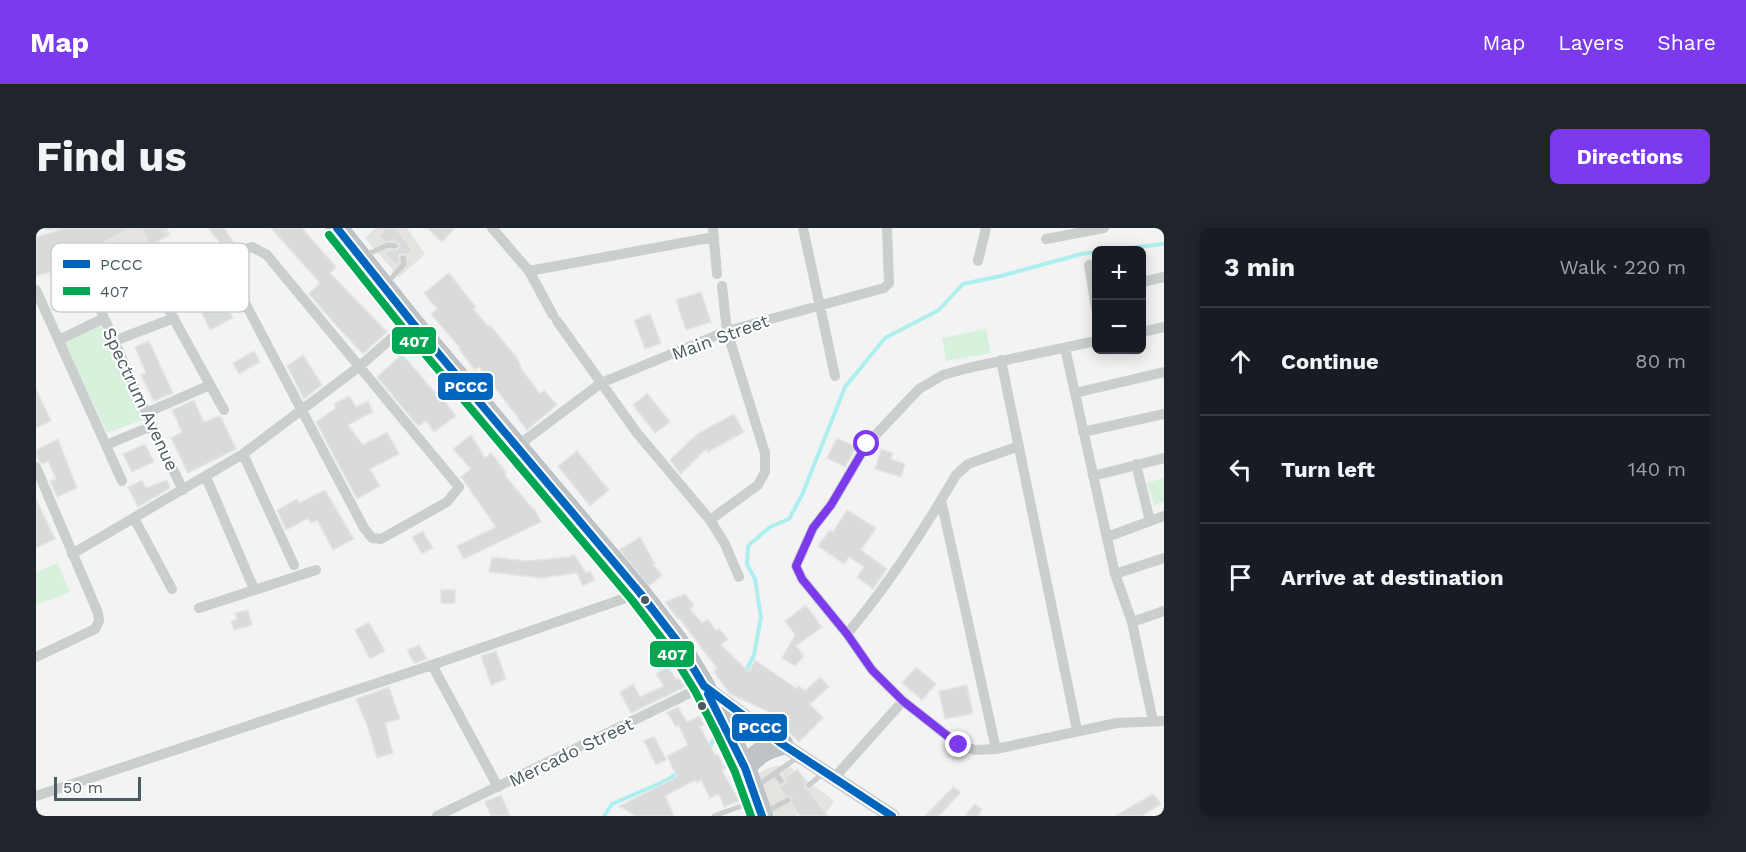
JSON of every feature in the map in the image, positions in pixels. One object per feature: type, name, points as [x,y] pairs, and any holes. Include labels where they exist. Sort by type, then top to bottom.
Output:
[{"type":"highway","points":[[337,228],[383,287],[640,593],[677,641],[704,686],[745,768],[758,805]]},
{"type":"highway","points":[[745,768],[755,756],[770,747],[782,744]]},
{"type":"main road","points":[[704,686],[782,744],[892,816]]},
{"type":"street","points":[[492,228],[529,270],[555,318],[637,433],[710,520],[740,577]]},
{"type":"street","points":[[803,228],[836,376]]},
{"type":"street","name":"Main Street","points":[[516,447],[601,383],[727,331],[884,288],[890,283],[887,228]]},
{"type":"street","points":[[978,261],[986,228]]},
{"type":"street","points":[[1046,239],[1104,228]]},
{"type":"street","points":[[529,270],[714,232],[717,274]]},
{"type":"street","points":[[249,248],[252,247],[267,255],[459,487],[447,502],[381,539],[372,538],[364,528],[249,310]]},
{"type":"street","points":[[1089,265],[1092,279]]},
{"type":"street","points":[[1146,281],[1164,277]]},
{"type":"street","points":[[710,520],[758,485],[765,472],[765,453],[727,331],[722,286]]},
{"type":"street","points":[[36,290],[122,481]]},
{"type":"street","name":"Spectrum Avenue","points":[[101,312],[183,490]]},
{"type":"street","points":[[171,312],[224,410]]},
{"type":"street","points":[[58,340],[104,318]]},
{"type":"street","points":[[114,341],[174,318]]},
{"type":"street","points":[[72,554],[243,454],[360,366],[411,321]]},
{"type":"street","points":[[1146,331],[1164,327]]},
{"type":"street","points":[[1065,348],[1115,574],[1132,622],[1159,721],[1118,723],[996,749],[975,750],[959,745],[903,701],[872,670],[847,634],[802,579],[796,566],[813,528],[831,505],[867,444],[919,389],[943,375],[1001,360],[1092,342]]},
{"type":"street","points":[[1001,360],[1077,730]]},
{"type":"street","points":[[1075,393],[1164,372]]},
{"type":"street","points":[[146,413],[210,385]]},
{"type":"street","points":[[1083,432],[1164,414]]},
{"type":"street","points":[[106,445],[152,426]]},
{"type":"street","points":[[847,634],[885,585],[957,475],[968,464],[1019,446]]},
{"type":"street","points":[[243,454],[294,565]]},
{"type":"street","points":[[1093,476],[1164,458]]},
{"type":"street","points":[[1136,464],[1150,520]]},
{"type":"street","points":[[36,467],[98,613],[99,621],[95,629],[36,657]]},
{"type":"street","points":[[206,477],[254,589]]},
{"type":"street","points":[[941,500],[996,749]]},
{"type":"street","points":[[1107,537],[1164,516]]},
{"type":"street","points":[[134,518],[172,590]]},
{"type":"street","points":[[1115,574],[1164,558]]},
{"type":"street","points":[[199,608],[316,570]]},
{"type":"street","points":[[36,796],[432,665],[640,593]]},
{"type":"street","points":[[1132,622],[1164,611]]},
{"type":"street","points":[[432,665],[498,787]]},
{"type":"street","name":"Mercado Street","points":[[436,816],[704,686]]},
{"type":"street","points":[[830,775],[903,701]]},
{"type":"lane","points":[[360,257],[388,245],[395,246]]},
{"type":"lane","points":[[383,287],[404,264],[403,258]]},
{"type":"lane","points":[[758,805],[775,773],[800,755]]},
{"type":"lane","points":[[775,773],[781,781]]},
{"type":"lane","points":[[809,785],[830,775]]},
{"type":"lane","points":[[714,816],[788,800]]},
{"type":"shaded area","points":[[44,228],[167,228],[171,235],[157,243],[60,243],[55,229],[46,231]]},
{"type":"shaded area","points":[[376,228],[407,228],[425,254],[399,277],[365,238]]},
{"type":"shaded area","points":[[786,764],[834,801],[824,816],[805,810],[795,816],[771,816],[754,777],[768,768]]},
{"type":"green space","points":[[100,323],[142,420],[107,433],[63,339]]},
{"type":"green space","points":[[986,329],[991,353],[946,361],[942,338]]},
{"type":"green space","points":[[1164,478],[1164,502],[1154,505],[1147,483]]},
{"type":"green space","points":[[58,563],[70,592],[36,605],[36,572]]},
{"type":"building","points":[[67,228],[131,228],[103,243],[51,243],[51,272],[36,276],[36,237]]},
{"type":"building","points":[[141,228],[162,228],[167,236],[149,243]]},
{"type":"building","points":[[208,228],[224,228],[234,243],[220,243]]},
{"type":"building","points":[[271,228],[302,228],[336,267],[330,273],[387,332],[363,354],[309,294],[320,283]]},
{"type":"building","points":[[386,228],[396,228],[412,250],[407,255],[403,253],[399,255],[399,262],[395,265],[385,254],[389,250],[397,250],[400,245],[396,241],[384,242],[379,235]]},
{"type":"building","points":[[427,228],[455,228],[442,242]]},
{"type":"building","points":[[449,273],[476,307],[473,309],[488,326],[490,325],[516,357],[520,367],[540,394],[544,390],[557,405],[527,430],[479,366],[475,370],[431,314],[437,309],[424,293]]},
{"type":"building","points":[[701,292],[711,322],[686,330],[676,300]]},
{"type":"building","points":[[201,312],[230,312],[233,318],[210,330]]},
{"type":"building","points":[[650,314],[661,343],[645,349],[634,320]]},
{"type":"building","points":[[149,341],[173,393],[154,401],[141,375],[146,373],[135,347]]},
{"type":"building","points":[[254,351],[260,362],[239,374],[233,363]]},
{"type":"building","points":[[402,354],[437,395],[439,393],[456,416],[434,432],[426,421],[418,426],[377,377]]},
{"type":"building","points":[[303,355],[322,385],[304,399],[287,366]]},
{"type":"building","points":[[36,389],[51,421],[36,428]]},
{"type":"building","points":[[647,393],[670,422],[655,433],[633,405]]},
{"type":"building","points":[[349,396],[356,407],[368,401],[373,412],[348,425],[363,445],[387,432],[399,454],[370,469],[380,486],[357,499],[316,422],[336,408],[334,404]]},
{"type":"building","points":[[194,400],[204,422],[221,417],[236,449],[188,473],[171,438],[182,432],[172,410]]},
{"type":"building","points":[[734,414],[744,432],[708,452],[706,449],[681,474],[670,460],[697,434]]},
{"type":"building","points":[[471,435],[485,458],[491,453],[506,472],[504,474],[534,508],[541,522],[464,559],[457,546],[496,527],[461,477],[471,469],[453,449]]},
{"type":"building","points":[[837,438],[856,447],[845,467],[827,458]]},
{"type":"building","points":[[58,439],[77,488],[57,497],[50,481],[56,479],[48,461],[43,464],[38,460],[36,450]]},
{"type":"building","points":[[145,444],[154,462],[132,472],[123,454]]},
{"type":"building","points":[[881,449],[893,453],[891,459],[905,464],[901,477],[875,469]]},
{"type":"building","points":[[577,451],[609,490],[590,506],[558,466]]},
{"type":"building","points":[[142,480],[146,488],[167,480],[170,488],[138,507],[128,487]]},
{"type":"building","points":[[325,490],[354,539],[333,550],[317,520],[311,523],[308,518],[286,530],[277,510],[297,499],[299,503]]},
{"type":"building","points":[[36,499],[55,539],[36,548]]},
{"type":"building","points":[[847,510],[876,528],[861,550],[887,569],[873,589],[857,577],[864,567],[849,557],[844,564],[818,546],[830,530],[833,532]]},
{"type":"building","points":[[423,531],[433,548],[422,554],[412,537]]},
{"type":"building","points":[[640,537],[655,564],[653,565],[662,575],[649,586],[619,550]]},
{"type":"building","points":[[574,554],[586,573],[590,571],[595,580],[583,586],[577,573],[541,578],[489,572],[492,557],[527,561],[569,557]]},
{"type":"building","points":[[441,590],[455,590],[455,603],[441,603]]},
{"type":"building","points":[[685,594],[694,605],[690,609],[702,623],[708,619],[716,631],[719,629],[728,639],[721,645],[749,672],[755,660],[797,689],[799,686],[805,691],[820,677],[829,687],[810,704],[823,718],[799,742],[784,727],[782,730],[764,717],[769,712],[730,694],[714,672],[717,668],[665,602]]},
{"type":"building","points":[[806,605],[822,627],[796,646],[804,656],[795,666],[782,658],[795,635],[785,621]]},
{"type":"building","points":[[248,610],[252,625],[234,630],[231,621],[237,619],[235,613]]},
{"type":"building","points":[[369,622],[385,651],[370,659],[355,630]]},
{"type":"building","points":[[419,645],[427,659],[414,663],[407,650]]},
{"type":"building","points":[[496,651],[506,679],[491,685],[481,656]]},
{"type":"building","points":[[667,666],[685,687],[631,713],[620,692],[633,684],[640,697],[664,686],[656,674]]},
{"type":"building","points":[[916,667],[936,684],[922,700],[902,683]]},
{"type":"building","points":[[967,685],[973,714],[945,719],[939,691]]},
{"type":"building","points":[[389,687],[400,719],[385,723],[393,753],[377,758],[356,699]]},
{"type":"building","points":[[678,707],[687,722],[700,716],[704,725],[700,727],[715,755],[718,754],[725,769],[722,770],[739,801],[724,807],[719,794],[710,798],[701,780],[697,783],[695,780],[665,796],[674,816],[636,816],[619,806],[677,777],[667,756],[688,745],[678,725],[676,727],[667,712]]},
{"type":"building","points":[[654,736],[666,760],[656,765],[644,741]]},
{"type":"building","points":[[797,769],[806,781],[805,788],[812,789],[810,792],[828,816],[800,816],[791,804],[792,797],[785,796],[777,784],[783,785],[786,782],[785,778]]},
{"type":"building","points":[[953,787],[961,792],[939,816],[925,816]]},
{"type":"building","points":[[1153,794],[1161,804],[1142,816],[1115,816]]},
{"type":"building","points":[[501,795],[510,816],[491,816],[485,802]]},
{"type":"building","points":[[975,804],[982,809],[978,816],[965,816]]},
{"type":"waterway","points":[[1146,246],[1164,244]]},
{"type":"waterway","points":[[745,673],[754,655],[761,617],[755,579],[747,564],[748,546],[770,527],[789,519],[802,495],[845,387],[885,338],[939,310],[963,284],[1092,253]]},
{"type":"waterway","points":[[709,749],[714,739]]},
{"type":"waterway","points":[[604,816],[612,804],[680,772]]},
{"type":"transit line","name":"PCCC","points":[[337,228],[411,321],[640,593],[677,641],[704,686],[782,744],[892,816]]},
{"type":"transit line","name":"407","points":[[329,235],[403,328],[632,600],[668,647],[695,691],[717,734],[735,772],[751,816]]},
{"type":"transit line","name":"PCCC","points":[[708,694],[745,768],[762,816]]},
{"type":"route","points":[[867,444],[831,505],[813,528],[796,566],[802,579],[847,634],[872,670],[903,701],[959,745]]}]
